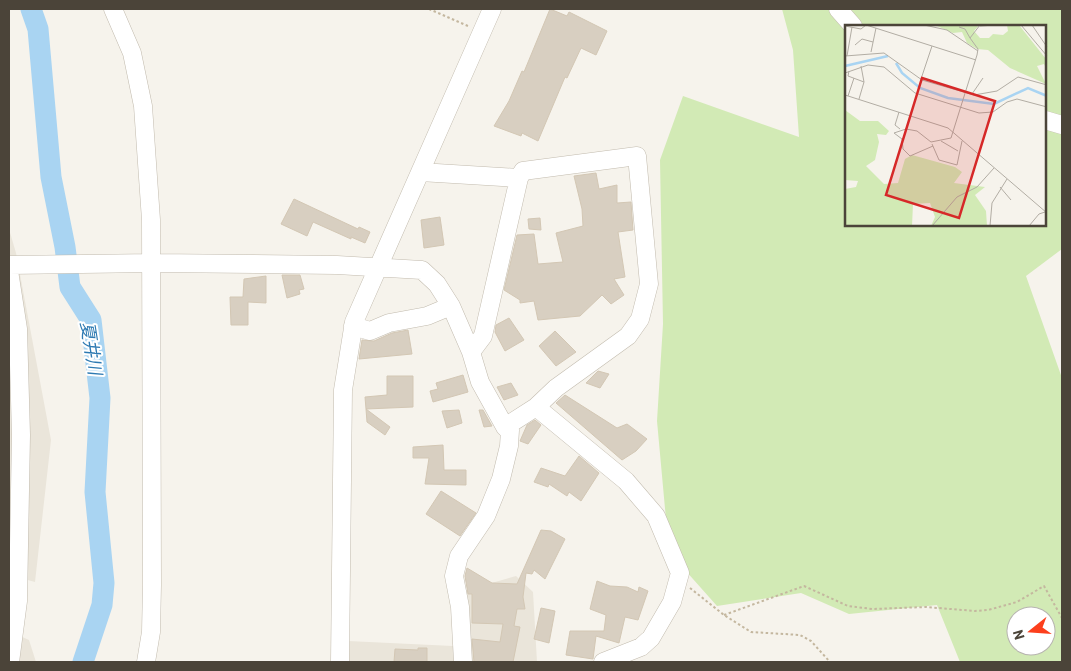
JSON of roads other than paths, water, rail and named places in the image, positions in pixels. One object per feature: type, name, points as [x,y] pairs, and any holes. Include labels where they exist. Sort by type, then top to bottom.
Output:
[{"type":"street","points":[[113,9],[132,53],[144,106],[152,585],[151,632],[146,662]]},
{"type":"street","points":[[340,662],[343,390],[353,326],[492,9]]},
{"type":"street","points":[[838,9],[852,25]]},
{"type":"street","points":[[1046,120],[1062,125]]},
{"type":"street","points":[[471,352],[483,336],[519,178],[523,171],[637,156],[649,284],[640,319],[628,336],[556,388],[536,407],[505,427]]},
{"type":"street","points":[[420,172],[519,178]]},
{"type":"street","points":[[9,265],[148,263],[337,265],[379,269],[422,270],[437,284],[451,306],[471,352],[480,382],[505,427],[510,430],[509,446],[500,479],[486,516],[459,556],[454,576],[460,608],[463,662]]},
{"type":"street","points":[[9,271],[18,329],[14,397],[14,498],[18,601],[10,662]]},
{"type":"street","points":[[353,326],[370,331],[390,323],[427,316],[451,306]]},
{"type":"street","points":[[536,407],[626,481],[656,516],[680,573],[672,602],[651,638],[641,647],[603,662]]},
{"type":"waterway","name":"夏井川","points":[[31,9],[38,29],[51,177],[65,247],[70,287],[91,320],[100,398],[95,492],[104,583],[102,605],[83,662]]}]
